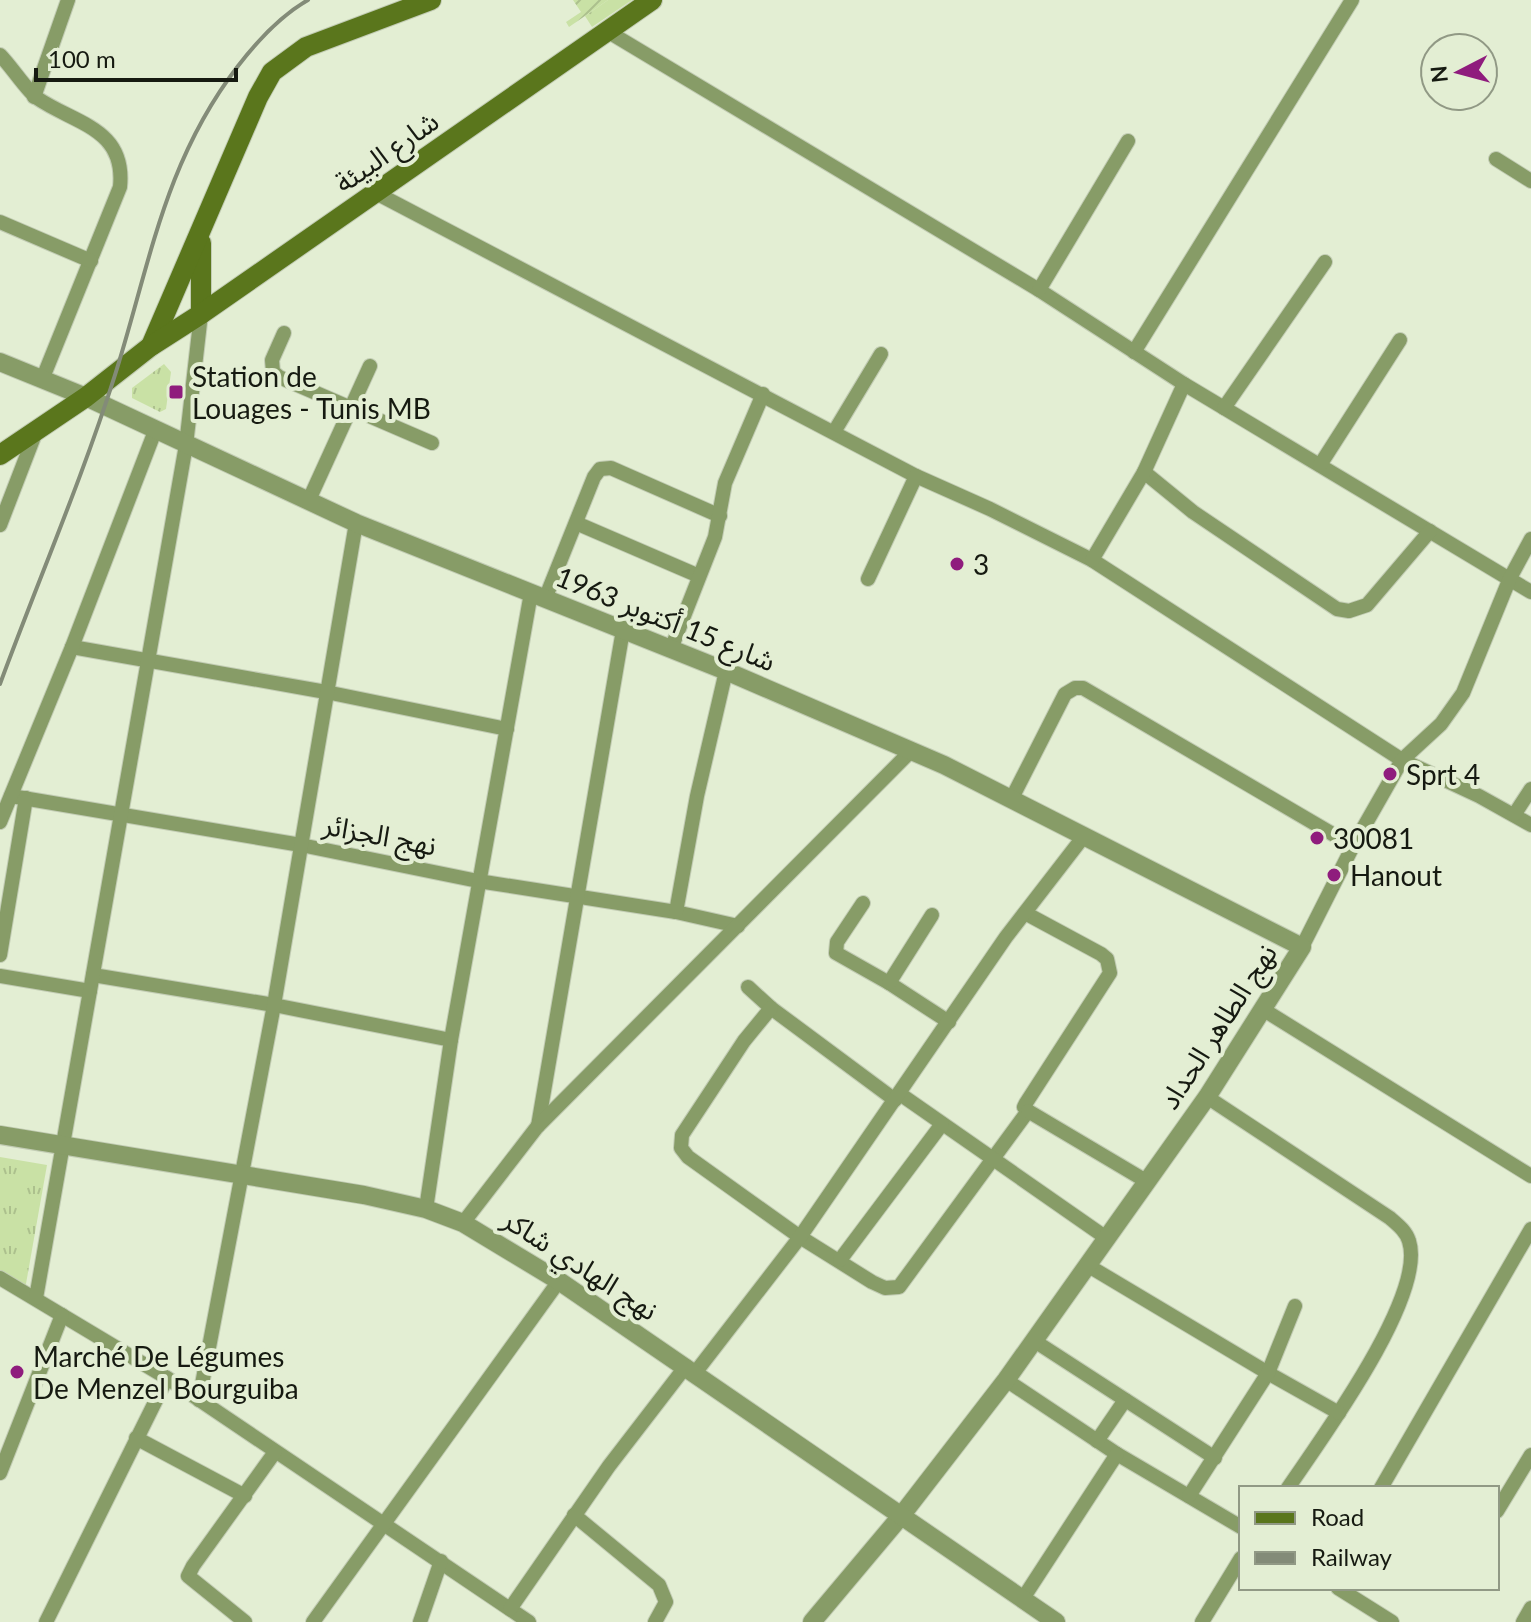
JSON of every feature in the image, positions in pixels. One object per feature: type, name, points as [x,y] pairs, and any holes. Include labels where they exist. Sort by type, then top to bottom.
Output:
[{"type":"main road","name":"شارع البيئة","points":[[151,346],[258,97],[272,72],[306,47],[431,0]]},
{"type":"main road","name":"شارع البيئة","points":[[0,455],[86,397],[151,346],[652,0]]},
{"type":"main road","points":[[201,314],[199,266],[202,227]]},
{"type":"street","points":[[34,97],[68,0]]},
{"type":"street","points":[[1134,352],[1352,0]]},
{"type":"street","points":[[607,31],[1039,290],[1184,384],[1531,592]]},
{"type":"street","points":[[0,55],[34,97],[96,130],[110,142],[121,174],[120,187],[42,380]]},
{"type":"street","points":[[1039,290],[1128,141]]},
{"type":"street","points":[[1496,159],[1531,181]]},
{"type":"street","points":[[376,193],[916,476],[1092,560],[1402,760],[1531,825]]},
{"type":"street","points":[[0,222],[91,261]]},
{"type":"street","points":[[1224,408],[1325,262]]},
{"type":"street","points":[[36,1298],[186,445],[201,314]]},
{"type":"street","points":[[284,333],[272,360],[273,372],[279,377],[432,443]]},
{"type":"street","points":[[1320,465],[1400,340]]},
{"type":"street","points":[[834,432],[881,354]]},
{"type":"street","name":"شارع 15 أكتوبر 1963","points":[[0,362],[86,397],[356,523],[726,671],[911,751],[1012,798],[1302,947]]},
{"type":"street","points":[[308,502],[370,366]]},
{"type":"street","points":[[1092,560],[1144,472],[1184,384]]},
{"type":"street","points":[[671,649],[715,537],[725,483],[763,394]]},
{"type":"street","points":[[0,525],[37,429]]},
{"type":"street","points":[[0,955],[18,797],[155,431]]},
{"type":"street","points":[[426,1209],[478,881],[507,729],[538,596],[600,469],[607,467],[720,516]]},
{"type":"street","points":[[1144,472],[1184,506],[1337,609],[1349,611],[1367,605],[1430,531]]},
{"type":"street","points":[[868,579],[916,476]]},
{"type":"street","points":[[199,1400],[244,1174],[356,523]]},
{"type":"street","points":[[576,523],[699,576]]},
{"type":"street","name":"نهج الطاهر الحداد","points":[[822,1619],[1006,1380],[1207,1097],[1302,947],[1353,846],[1402,760],[1441,724],[1458,701],[1510,578],[1531,539]]},
{"type":"street","points":[[537,1127],[623,630]]},
{"type":"street","points":[[72,647],[326,692],[507,729]]},
{"type":"street","points":[[676,912],[694,809],[726,671]]},
{"type":"street","points":[[1012,798],[1065,694],[1075,688],[1083,688],[1353,846]]},
{"type":"street","points":[[463,1223],[537,1127],[911,751]]},
{"type":"street","points":[[1514,815],[1531,789]]},
{"type":"street","points":[[0,822],[18,797]]},
{"type":"street","name":"نهج الجزائر","points":[[18,797],[301,845],[478,881],[676,912],[738,926]]},
{"type":"street","points":[[510,1609],[574,1515],[800,1237],[1025,913],[1084,836]]},
{"type":"street","points":[[863,903],[834,950],[840,957],[889,983],[949,1022]]},
{"type":"street","points":[[1025,913],[1101,954],[1110,966],[1106,981],[1024,1105],[1028,1111],[1146,1181]]},
{"type":"street","points":[[889,983],[932,915]]},
{"type":"street","points":[[93,975],[274,1005],[451,1040]]},
{"type":"street","points":[[0,976],[90,991]]},
{"type":"street","points":[[748,987],[771,1008],[898,1097],[993,1158],[1105,1237]]},
{"type":"street","points":[[771,1008],[744,1041],[682,1135],[680,1144],[688,1157],[800,1237],[879,1286],[899,1287],[1028,1111]]},
{"type":"street","points":[[1264,1010],[1531,1176]]},
{"type":"street","points":[[1207,1097],[1390,1218],[1409,1241],[1412,1257],[1402,1294],[1374,1355],[1289,1486]]},
{"type":"street","points":[[840,1260],[942,1124]]},
{"type":"street","name":"نهج الهادي شاكر","points":[[0,1135],[364,1195],[426,1209],[463,1223],[559,1281],[1056,1622]]},
{"type":"street","points":[[1382,1486],[1531,1229]]},
{"type":"street","points":[[1087,1265],[1339,1413]]},
{"type":"street","points":[[0,1278],[167,1378],[529,1622]]},
{"type":"street","points":[[313,1622],[559,1281]]},
{"type":"street","points":[[1189,1496],[1268,1373],[1295,1306]]},
{"type":"street","points":[[0,1473],[62,1315]]},
{"type":"street","points":[[1033,1340],[1215,1458]]},
{"type":"street","points":[[46,1622],[167,1378]]},
{"type":"street","points":[[1006,1380],[1117,1454],[1239,1526]]},
{"type":"street","points":[[1097,1441],[1125,1400]]},
{"type":"street","points":[[136,1438],[245,1496]]},
{"type":"street","points":[[245,1622],[188,1576],[275,1452]]},
{"type":"street","points":[[1022,1600],[1117,1454]]},
{"type":"street","points":[[1499,1508],[1531,1455]]},
{"type":"street","points":[[574,1515],[659,1585],[666,1602],[655,1622]]},
{"type":"street","points":[[420,1622],[441,1561]]},
{"type":"street","points":[[1202,1622],[1239,1561]]},
{"type":"street","points":[[1341,1590],[1392,1622]]},
{"type":"street","points":[[1523,1622],[1531,1608]]},
{"type":"green space","points":[[573,0],[608,0],[569,27],[566,22],[581,12]]},
{"type":"green space","points":[[608,0],[632,0],[592,27],[585,16]]},
{"type":"green space","points":[[164,364],[171,372],[166,409],[160,412],[132,398],[132,388]]},
{"type":"green space","points":[[0,1157],[47,1165],[24,1295],[0,1280]]},
{"type":"railway","points":[[0,684],[88,453],[115,375],[162,215],[192,139],[213,102],[246,56],[279,21],[308,0]]},
{"type":"place","name":"Station de Louages - Tunis MB","points":[[176,392]]},
{"type":"place","name":"3","points":[[957,564]]},
{"type":"place","name":"Sprt 4","points":[[1390,774]]},
{"type":"place","name":"30081","points":[[1317,838]]},
{"type":"place","name":"Hanout","points":[[1334,875]]},
{"type":"place","name":"Marché De Légumes De Menzel Bourguiba","points":[[17,1372]]}]
